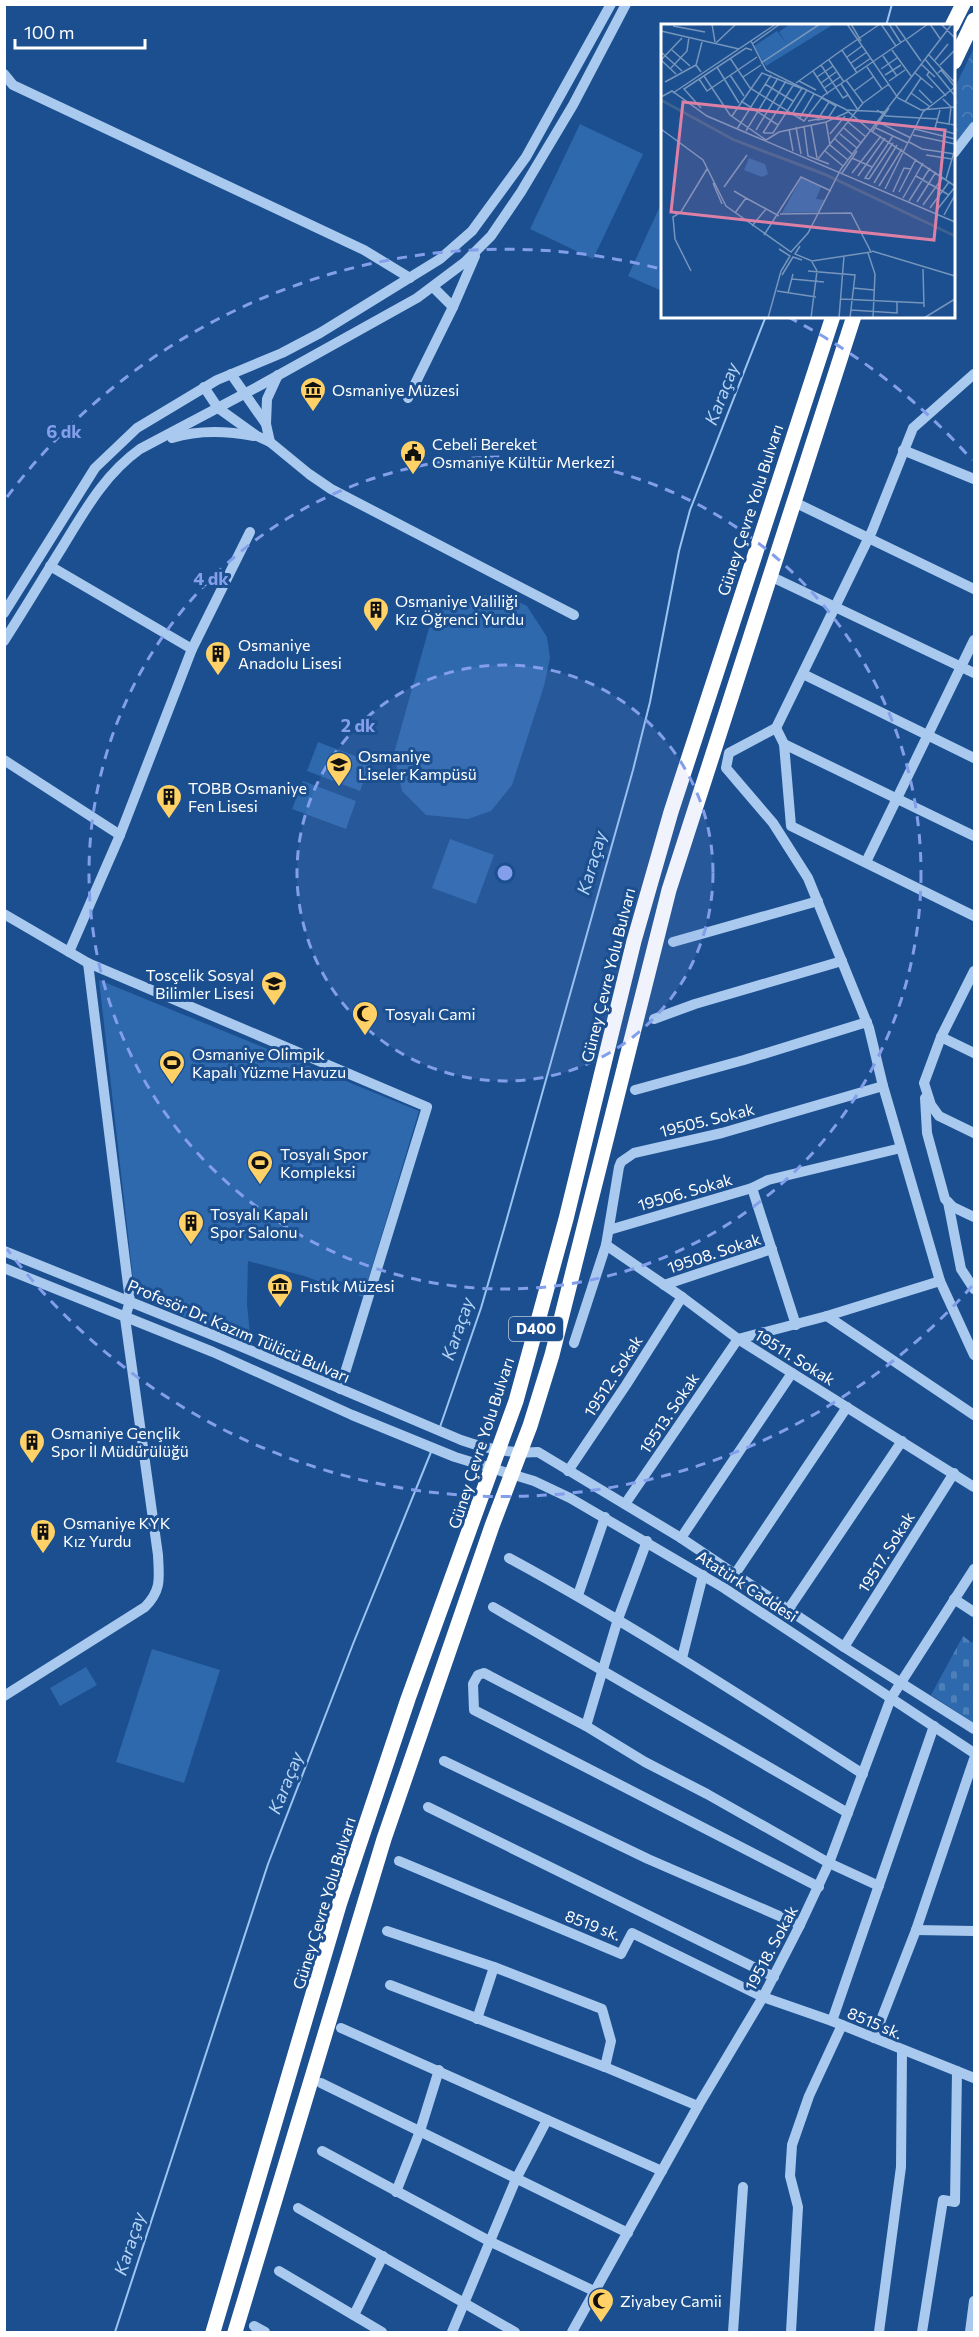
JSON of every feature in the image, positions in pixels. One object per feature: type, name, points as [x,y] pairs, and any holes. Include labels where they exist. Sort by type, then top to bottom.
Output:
[{"type":"highway","points":[[953,24],[963,4]]},
{"type":"highway","points":[[955,60],[975,20]]},
{"type":"highway","name":"Güney Çevre Yolu Bulvarı","points":[[213,2332],[340,1902],[408,1699],[471,1532],[516,1401],[566,1219],[634,941],[671,812],[832,318]]},
{"type":"highway","name":"D400","points":[[236,2332],[384,1839],[488,1537],[513,1474],[552,1355],[669,890],[853,318]]},
{"type":"street","points":[[4,613],[94,468],[137,428],[204,387],[298,344],[410,278],[457,246],[472,231],[526,158],[611,4]]},
{"type":"street","points":[[4,641],[106,478],[140,449],[417,298],[477,251],[491,236],[540,162],[626,4]]},
{"type":"street","points":[[4,74],[13,85],[364,250],[410,278]]},
{"type":"street","points":[[955,152],[972,134]]},
{"type":"street","points":[[408,398],[453,307],[477,251]]},
{"type":"street","points":[[433,287],[453,307]]},
{"type":"street","points":[[231,374],[266,423]]},
{"type":"street","points":[[975,374],[913,428],[868,539],[776,728],[729,753],[726,768],[773,823],[808,878],[818,901],[867,1022],[883,1086],[940,1281],[975,1355]]},
{"type":"street","points":[[270,442],[266,423],[267,399],[278,375]]},
{"type":"street","points":[[204,387],[218,408],[257,436],[270,442],[331,489],[574,615]]},
{"type":"street","points":[[140,449],[182,435],[229,432],[257,436]]},
{"type":"street","points":[[903,450],[975,479]]},
{"type":"street","points":[[794,502],[975,589]]},
{"type":"street","points":[[69,952],[120,835],[192,648],[249,532]]},
{"type":"street","points":[[50,566],[192,648]]},
{"type":"street","points":[[770,576],[975,673]]},
{"type":"street","points":[[866,862],[975,640]]},
{"type":"street","points":[[803,674],[975,758]]},
{"type":"street","points":[[776,728],[784,744],[791,826],[811,838],[866,862],[975,916]]},
{"type":"street","points":[[784,744],[896,800],[975,836]]},
{"type":"street","points":[[4,760],[120,835]]},
{"type":"street","points":[[673,942],[818,901]]},
{"type":"street","points":[[4,914],[88,963],[427,1107],[340,1389]]},
{"type":"street","points":[[654,1019],[695,1004],[842,961]]},
{"type":"street","points":[[4,1696],[131,1617],[154,1597],[159,1582],[158,1556],[125,1318],[130,1301],[88,963]]},
{"type":"street","points":[[974,971],[941,1037],[924,1083],[927,1133],[948,1202],[961,1269],[975,1289]]},
{"type":"street","points":[[635,1090],[744,1060],[867,1022]]},
{"type":"street","points":[[941,1037],[975,1053]]},
{"type":"street","points":[[924,1083],[931,1105],[939,1116],[975,1133]]},
{"type":"street","name":"19505. Sokak","points":[[574,1343],[606,1245],[621,1162],[633,1153],[744,1127],[883,1086]]},
{"type":"street","name":"19506. Sokak","points":[[609,1230],[752,1188],[768,1180],[901,1148]]},
{"type":"street","points":[[752,1188],[795,1325]]},
{"type":"street","points":[[948,1202],[953,1207],[975,1217]]},
{"type":"street","name":"19511. Sokak","points":[[606,1245],[738,1339],[975,1487]]},
{"type":"street","name":"19508. Sokak","points":[[664,1285],[772,1249]]},
{"type":"street","name":"Profesör Dr. Kazım Tülücü Bulvarı","points":[[4,1251],[130,1301],[461,1440],[483,1448],[499,1450]]},
{"type":"street","name":"Profesör Dr. Kazım Tülücü Bulvarı","points":[[4,1268],[213,1352],[352,1415],[491,1470]]},
{"type":"street","points":[[738,1339],[827,1316],[940,1281]]},
{"type":"street","name":"19512. Sokak","points":[[568,1471],[682,1297]]},
{"type":"street","points":[[827,1316],[975,1415]]},
{"type":"street","name":"19513. Sokak","points":[[625,1504],[738,1339]]},
{"type":"street","points":[[681,1538],[792,1373]]},
{"type":"street","points":[[735,1574],[847,1407]]},
{"type":"street","points":[[788,1610],[902,1441]]},
{"type":"street","name":"Atatürk Caddesi","points":[[499,1450],[520,1453],[538,1452],[681,1538],[844,1647],[975,1729]]},
{"type":"street","name":"Atatürk Caddesi","points":[[491,1470],[513,1474],[570,1498],[647,1541],[703,1575],[975,1753]]},
{"type":"street","name":"19517. Sokak","points":[[844,1647],[954,1473]]},
{"type":"street","points":[[578,1595],[605,1517]]},
{"type":"street","points":[[586,1726],[618,1619],[647,1541]]},
{"type":"street","points":[[509,1558],[578,1595],[682,1658],[863,1774]]},
{"type":"street","name":"19518. Sokak","points":[[572,2332],[698,2106],[774,1977],[819,1887],[891,1698],[975,1569]]},
{"type":"street","points":[[682,1658],[703,1575]]},
{"type":"street","points":[[954,1599],[975,1612]]},
{"type":"street","points":[[493,1607],[848,1813]]},
{"type":"street","points":[[819,1887],[474,1710],[473,1684],[478,1675],[484,1673],[586,1726],[645,1762],[829,1863],[879,1886]]},
{"type":"street","points":[[791,2332],[798,2207],[790,2176],[792,2145],[837,2023],[879,1886],[934,1726]]},
{"type":"street","points":[[874,2038],[916,1930],[975,1759]]},
{"type":"street","points":[[444,1761],[648,1859],[800,1925]]},
{"type":"street","points":[[428,1806],[774,1977]]},
{"type":"street","name":"8519 sk.","points":[[399,1861],[621,1954],[632,1933],[762,1998]]},
{"type":"street","points":[[916,1930],[975,1931]]},
{"type":"street","points":[[387,1931],[494,1967],[602,2009],[610,2041],[605,2067]]},
{"type":"street","points":[[477,2019],[494,1967]]},
{"type":"street","points":[[390,1985],[605,2067],[698,2106]]},
{"type":"street","name":"8515 sk.","points":[[762,1998],[837,2023],[902,2051],[975,2078]]},
{"type":"street","points":[[340,2028],[662,2170]]},
{"type":"street","points":[[879,2332],[901,2167],[902,2051]]},
{"type":"street","points":[[396,2192],[420,2131],[439,2070]]},
{"type":"street","points":[[922,2332],[943,2200],[955,2202],[957,2071]]},
{"type":"street","points":[[321,2083],[628,2233]]},
{"type":"street","points":[[452,2332],[516,2179],[547,2120]]},
{"type":"street","points":[[322,2151],[491,2242],[596,2292]]},
{"type":"street","points":[[733,2332],[743,2187]]},
{"type":"street","points":[[298,2208],[515,2332]]},
{"type":"street","points":[[354,2315],[383,2256]]},
{"type":"street","points":[[279,2271],[382,2332]]},
{"type":"street","points":[[970,2332],[975,2301]]},
{"type":"street","points":[[254,2326],[265,2332]]},
{"type":"green space","points":[[974,48],[974,121],[955,146],[955,87]]},
{"type":"green space","points":[[580,124],[643,154],[593,259],[530,229]]},
{"type":"green space","points":[[661,204],[661,291],[628,276]]},
{"type":"green space","points":[[481,595],[509,597],[527,606],[547,637],[550,658],[544,686],[512,785],[491,811],[468,819],[426,815],[402,791],[396,764],[391,764],[436,603],[450,607]]},
{"type":"green space","points":[[318,742],[371,762],[360,791],[307,771]]},
{"type":"green space","points":[[303,781],[356,801],[346,829],[292,809]]},
{"type":"green space","points":[[450,839],[494,855],[476,904],[432,888]]},
{"type":"green space","name":"Tosyalı Spor Kompleksi","points":[[99,980],[419,1111],[363,1297],[304,1276],[248,1261],[247,1304],[251,1345],[135,1296]]},
{"type":"green space","points":[[963,1636],[972,1643],[974,1638],[974,1723],[931,1695]]},
{"type":"green space","points":[[152,1649],[220,1670],[184,1783],[116,1762]]},
{"type":"green space","points":[[86,1667],[97,1685],[60,1706],[50,1688]]},
{"type":"waterway","name":"Karaçay","points":[[887,24],[892,4]]},
{"type":"waterway","name":"Karaçay","points":[[440,1427],[481,1308],[633,770],[650,702],[679,551],[690,510],[765,318]]},
{"type":"waterway","name":"Karaçay","points":[[115,2332],[268,1864],[353,1644],[431,1452]]},
{"type":"place","name":"Osmaniye Müzesi","points":[[313,413]]},
{"type":"place","name":"Cebeli Bereket Osmaniye Kültür Merkezi","points":[[413,476]]},
{"type":"place","name":"Osmaniye Valiliği Kız Öğrenci Yurdu","points":[[376,633]]},
{"type":"place","name":"Osmaniye Anadolu Lisesi","points":[[218,677]]},
{"type":"place","name":"Osmaniye Liseler Kampüsü","points":[[339,788]]},
{"type":"place","name":"TOBB Osmaniye Fen Lisesi","points":[[169,820]]},
{"type":"place","name":"Tosçelik Sosyal Bilimler Lisesi","points":[[274,1007]]},
{"type":"place","name":"Tosyalı Cami","points":[[365,1037]]},
{"type":"place","name":"Osmaniye Olimpik Kapalı Yüzme Havuzu","points":[[172,1086]]},
{"type":"place","name":"Tosyalı Spor Kompleksi","points":[[260,1186]]},
{"type":"place","name":"Tosyalı Kapalı Spor Salonu","points":[[191,1246]]},
{"type":"place","name":"Fıstık Müzesi","points":[[280,1309]]},
{"type":"place","name":"Osmaniye Gençlik Spor İl Müdürülüğü","points":[[32,1465]]},
{"type":"place","name":"Osmaniye KYK Kız Yurdu","points":[[43,1555]]},
{"type":"place","name":"Ziyabey Camii","points":[[601,2324]]}]
